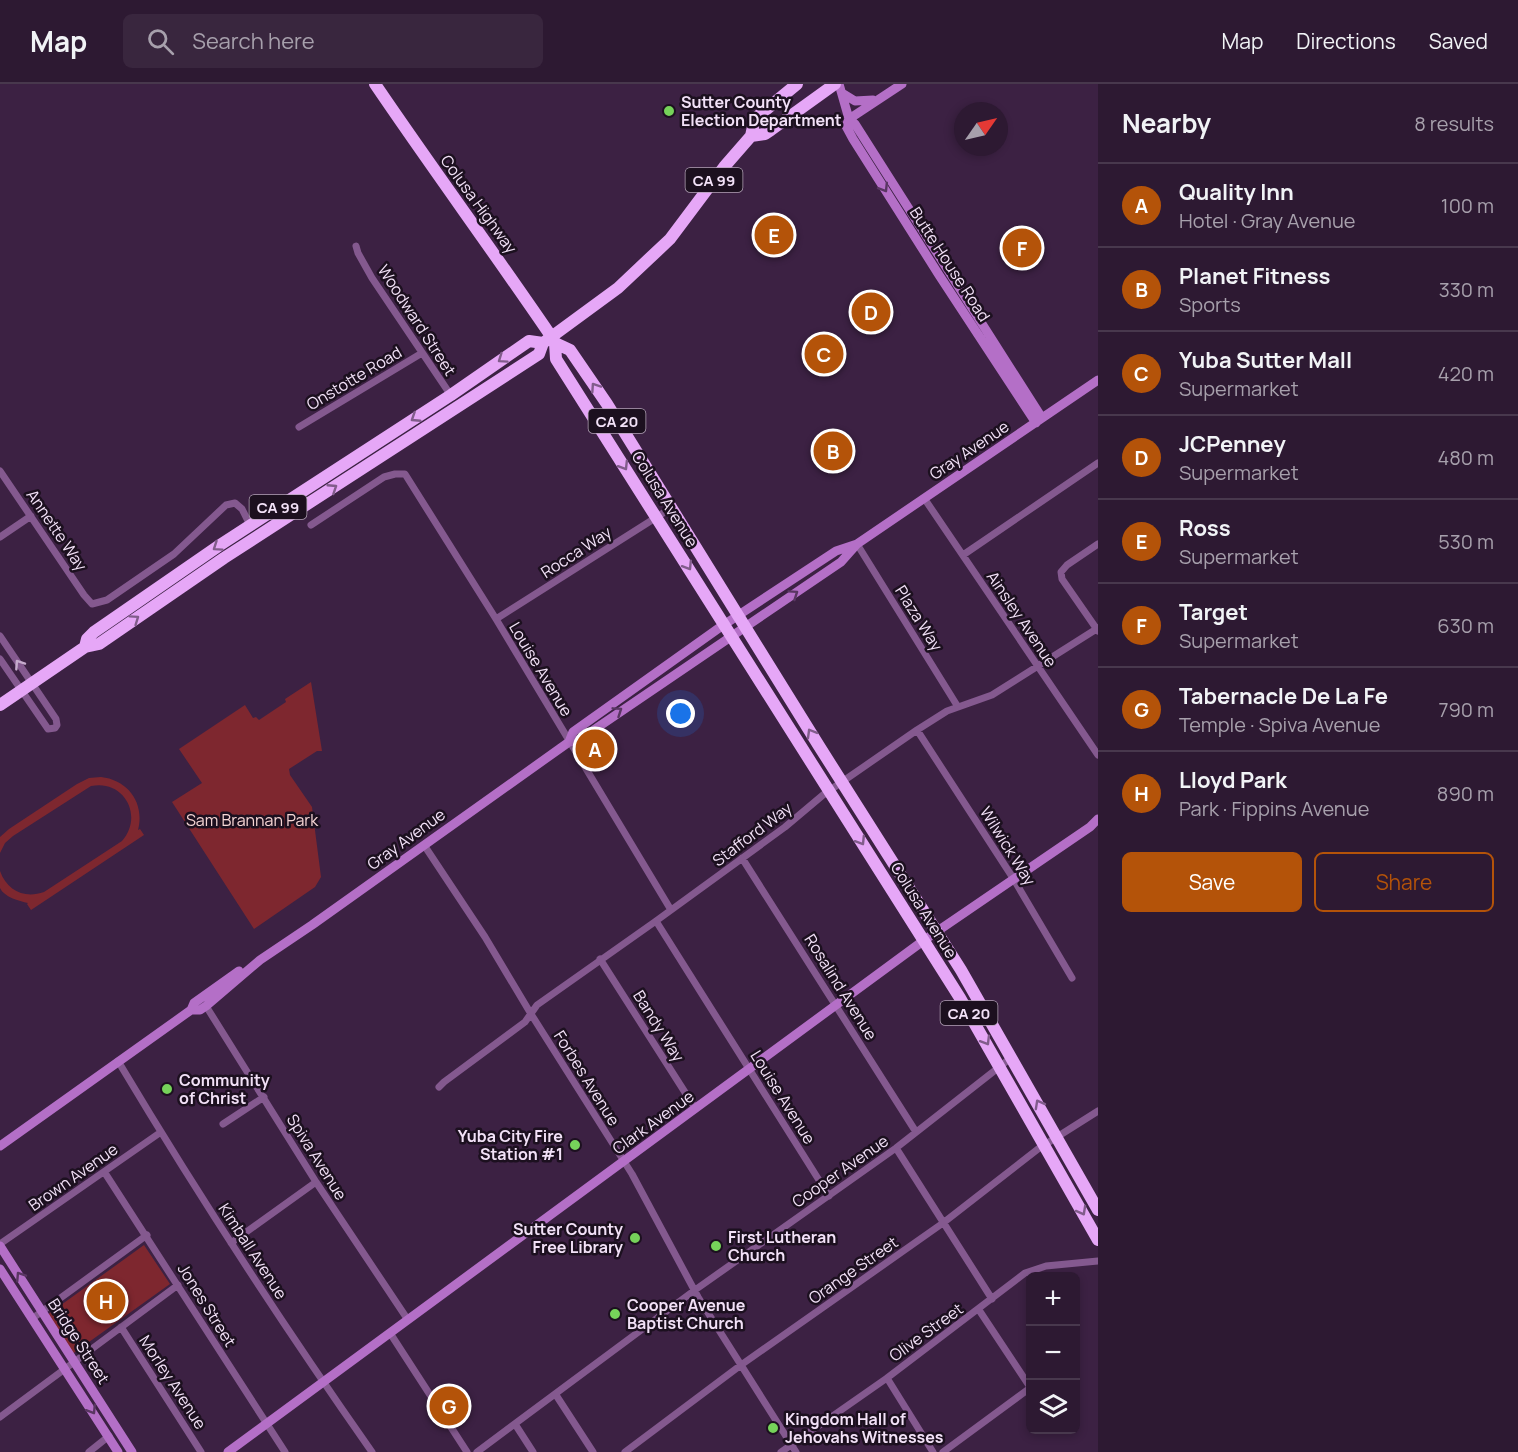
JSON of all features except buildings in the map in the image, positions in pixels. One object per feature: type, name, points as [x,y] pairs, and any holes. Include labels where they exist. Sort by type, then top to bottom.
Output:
[{"type":"highway","name":"Colusa Highway","points":[[375,84],[461,209],[507,270],[550,341]]},
{"type":"highway","name":"CA 99","points":[[0,705],[85,647],[99,644],[224,558],[539,354],[550,341],[594,307],[658,251],[680,228],[724,167],[751,136],[757,117],[797,84]]},
{"type":"highway","name":"CA 99","points":[[751,136],[765,134],[835,88]]},
{"type":"highway","name":"CA 99","points":[[85,647],[87,639],[94,632],[250,525],[451,395],[529,341],[550,341]]},
{"type":"highway","name":"Colusa Avenue","points":[[550,341],[570,350],[607,404],[842,783],[970,984],[1098,1210]]},
{"type":"highway","name":"Colusa Avenue","points":[[550,341],[556,359],[830,791],[1000,1066],[1098,1240]]},
{"type":"main road","points":[[849,119],[902,84]]},
{"type":"main road","points":[[835,88],[853,100],[862,102],[881,98]]},
{"type":"main road","name":"Butte House Road","points":[[835,88],[849,119],[846,126],[859,149],[1039,420]]},
{"type":"main road","name":"Gray Avenue","points":[[569,742],[573,732],[724,624],[836,551],[856,543],[1098,380]]},
{"type":"main road","name":"Gray Avenue","points":[[191,1010],[200,1011],[260,960],[569,742],[579,740],[841,562],[856,543]]},
{"type":"main road","name":"Clark Avenue","points":[[228,1452],[695,1108],[750,1070],[923,940],[1098,819]]},
{"type":"main road","name":"Gray Avenue","points":[[0,1146],[191,1010],[200,998],[256,960],[260,960]]},
{"type":"main road","name":"Bridge Street","points":[[0,1245],[132,1452]]},
{"type":"main road","name":"Bridge Street","points":[[0,1269],[3,1280],[33,1318],[118,1452]]},
{"type":"street","name":"Woodward Street","points":[[356,246],[372,278],[459,406]]},
{"type":"street","name":"Onstotte Road","points":[[299,427],[422,353]]},
{"type":"street","points":[[963,555],[1098,463]]},
{"type":"street","name":"Annette Way","points":[[0,471],[92,604],[107,600],[174,554],[226,506],[235,503],[242,509],[250,525]]},
{"type":"street","name":"Louise Avenue","points":[[311,525],[384,477],[405,474],[496,619],[671,910]]},
{"type":"street","name":"Ainsley Avenue","points":[[924,498],[1098,755]]},
{"type":"street","name":"Rocca Way","points":[[496,619],[671,508]]},
{"type":"street","points":[[0,537],[31,516]]},
{"type":"street","name":"Plaza Way","points":[[856,543],[958,707]]},
{"type":"street","points":[[1098,544],[1067,565],[1061,572],[1062,579],[1098,630]]},
{"type":"street","name":"Stafford Way","points":[[439,1087],[525,1022],[537,1005],[917,730],[947,711],[992,695],[1098,630]]},
{"type":"street","points":[[0,636],[27,686],[48,729],[55,728],[56,719],[27,686],[0,659]]},
{"type":"street","name":"Wilwick Way","points":[[917,730],[1013,878],[1072,978]]},
{"type":"street","name":"Forbes Avenue","points":[[424,845],[485,936],[531,1014],[624,1161],[695,1290],[796,1452]]},
{"type":"street","name":"Rosalind Avenue","points":[[742,858],[916,1132]]},
{"type":"street","name":"Louise Avenue","points":[[656,921],[829,1196]]},
{"type":"street","name":"Bandy Way","points":[[600,959],[695,1108]]},
{"type":"street","name":"Spiva Avenue","points":[[206,1006],[316,1182],[408,1320]]},
{"type":"street","name":"Cooper Avenue","points":[[477,1452],[695,1290],[896,1148],[1012,1057]]},
{"type":"street","name":"Kimball Avenue","points":[[118,1061],[231,1243],[372,1452]]},
{"type":"street","points":[[224,1124],[264,1098]]},
{"type":"street","name":"Orange Street","points":[[625,1452],[741,1365],[943,1223],[1044,1144],[1098,1111]]},
{"type":"street","name":"Brown Avenue","points":[[0,1245],[161,1132]]},
{"type":"street","points":[[896,1148],[992,1299]]},
{"type":"street","name":"Jones Street","points":[[105,1173],[285,1452]]},
{"type":"street","points":[[231,1243],[316,1182]]},
{"type":"street","points":[[33,1318],[147,1235]]},
{"type":"street","name":"Olive Street","points":[[781,1452],[887,1378],[1025,1273],[1035,1269],[1098,1261]]},
{"type":"street","points":[[0,1417],[178,1285]]},
{"type":"street","points":[[979,1310],[1026,1381]]},
{"type":"street","name":"Morley Avenue","points":[[121,1327],[201,1452]]},
{"type":"street","points":[[390,1333],[467,1452]]},
{"type":"street","points":[[887,1378],[933,1452]]},
{"type":"street","points":[[943,1452],[1026,1390]]},
{"type":"street","points":[[556,1395],[593,1452]]},
{"type":"street","points":[[515,1424],[532,1452]]},
{"type":"street","points":[[89,1452],[109,1437]]},
{"type":"green space","name":"Sam Brannan Park","points":[[311,682],[322,751],[317,751],[289,769],[290,775],[312,807],[321,877],[315,887],[254,929],[172,802],[202,783],[179,749],[245,705],[253,718],[256,717],[259,720]]},
{"type":"green space","points":[[101,777],[119,783],[132,794],[139,811],[138,830],[140,829],[144,835],[31,910],[28,903],[5,894],[0,888],[0,871],[7,884],[18,892],[37,894],[44,892],[122,841],[131,821],[131,811],[127,802],[113,788],[103,785],[91,786],[13,836],[5,843],[0,853],[0,837],[9,829],[77,784],[89,778]]},
{"type":"green space","points":[[144,1245],[170,1284],[68,1357],[43,1318]]},
{"type":"place","name":"Sutter County Election Department","points":[[669,111]]},
{"type":"place","name":"Ross","points":[[774,235]]},
{"type":"place","name":"Target","points":[[1022,248]]},
{"type":"place","name":"JCPenney","points":[[871,312]]},
{"type":"place","name":"Yuba Sutter Mall","points":[[824,354]]},
{"type":"place","name":"Planet Fitness","points":[[833,451]]},
{"type":"place","name":"Quality Inn","points":[[595,749]]},
{"type":"place","name":"Community of Christ","points":[[167,1089]]},
{"type":"place","name":"Yuba City Fire Station #1","points":[[575,1145]]},
{"type":"place","name":"Sutter County Free Library","points":[[635,1238]]},
{"type":"place","name":"First Lutheran Church","points":[[716,1246]]},
{"type":"place","name":"Lloyd Park","points":[[106,1301]]},
{"type":"place","name":"Cooper Avenue Baptist Church","points":[[615,1314]]},
{"type":"place","name":"Tabernacle De La Fe","points":[[449,1406]]},
{"type":"place","name":"Kingdom Hall of Jehovahs Witnesses","points":[[773,1428]]}]
